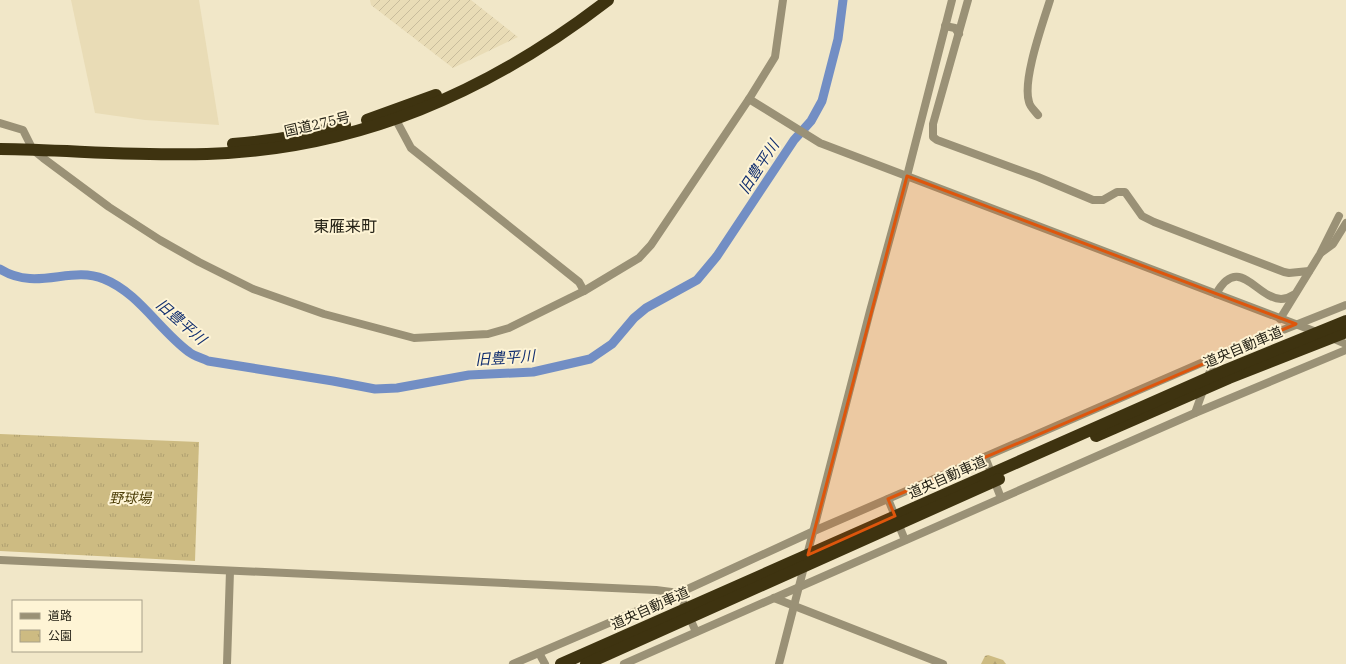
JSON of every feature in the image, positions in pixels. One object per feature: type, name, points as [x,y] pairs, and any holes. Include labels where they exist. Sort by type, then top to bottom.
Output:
[{"type":"highway","name":"国道275号","points":[[0,149],[31,147],[207,146],[268,141],[315,133],[389,113],[450,90],[501,64],[597,0]]},
{"type":"highway","name":"国道275号","points":[[0,142],[31,147],[207,154],[269,150],[319,141],[396,120],[452,97],[504,71],[608,0]]},
{"type":"highway","name":"道央自動車道","points":[[1141,412],[1226,370],[1346,321]]},
{"type":"highway","name":"道央自動車道","points":[[561,664],[1141,412],[1346,332]]},
{"type":"highway","name":"道央自動車道","points":[[586,664],[1009,470]]},
{"type":"street","points":[[0,123],[23,130],[31,147],[110,207],[160,240],[199,262],[253,289],[324,314],[414,338],[488,334],[509,328],[584,291],[639,258],[651,245],[749,99],[775,57],[783,0]]},
{"type":"street","points":[[779,664],[870,311],[908,176],[952,0]]},
{"type":"street","points":[[968,0],[933,124],[933,136],[937,140],[1024,172],[1092,200],[1103,200],[1117,192],[1125,192],[1142,216],[1150,220],[1284,272],[1309,271]]},
{"type":"street","points":[[1038,115],[1029,104],[1027,89],[1038,39],[1050,0]]},
{"type":"street","points":[[945,26],[957,29],[959,34]]},
{"type":"street","points":[[749,99],[812,139],[1346,344]]},
{"type":"street","points":[[396,120],[411,148],[579,282],[584,291]]},
{"type":"street","points":[[1280,319],[1293,295],[1320,254],[1339,216]]},
{"type":"street","points":[[1320,254],[1333,244],[1346,223]]},
{"type":"street","points":[[1216,294],[1226,280],[1232,277],[1244,279],[1281,299],[1293,295]]},
{"type":"street","points":[[513,664],[679,593],[814,531],[985,457],[1215,358],[1346,305]]},
{"type":"street","points":[[624,664],[1195,413],[1346,350]]},
{"type":"street","points":[[1195,413],[1215,358]]},
{"type":"street","points":[[985,457],[1001,498]]},
{"type":"street","points":[[888,499],[905,540]]},
{"type":"street","points":[[0,560],[648,590],[679,593]]},
{"type":"street","points":[[227,664],[230,571]]},
{"type":"street","points":[[679,593],[696,632]]},
{"type":"street","points":[[774,598],[943,664]]},
{"type":"street","points":[[539,653],[545,664]]},
{"type":"highlighted area","points":[[907,176],[1296,324],[1215,357],[888,499],[895,516],[808,555]]},
{"type":"shaded area","points":[[71,0],[199,0],[219,125],[145,120],[95,113]]},
{"type":"shaded area","points":[[370,0],[471,0],[518,37],[453,68],[371,5]]},
{"type":"green space","name":"野球場","points":[[0,434],[199,442],[195,561],[0,551]]},
{"type":"green space","points":[[988,655],[1003,660],[1006,664],[981,664],[985,656]]},
{"type":"waterway","name":"旧豊平川","points":[[0,269],[14,275],[27,278],[40,279],[91,275],[104,279],[128,293],[189,352],[208,361],[375,389],[397,388],[469,375],[533,372],[590,359],[612,344],[634,318],[646,308],[697,280],[717,256],[794,140],[811,121],[822,101],[838,39],[843,0]]},
{"type":"district","name":"東雁来町","points":[[345,226]]}]
